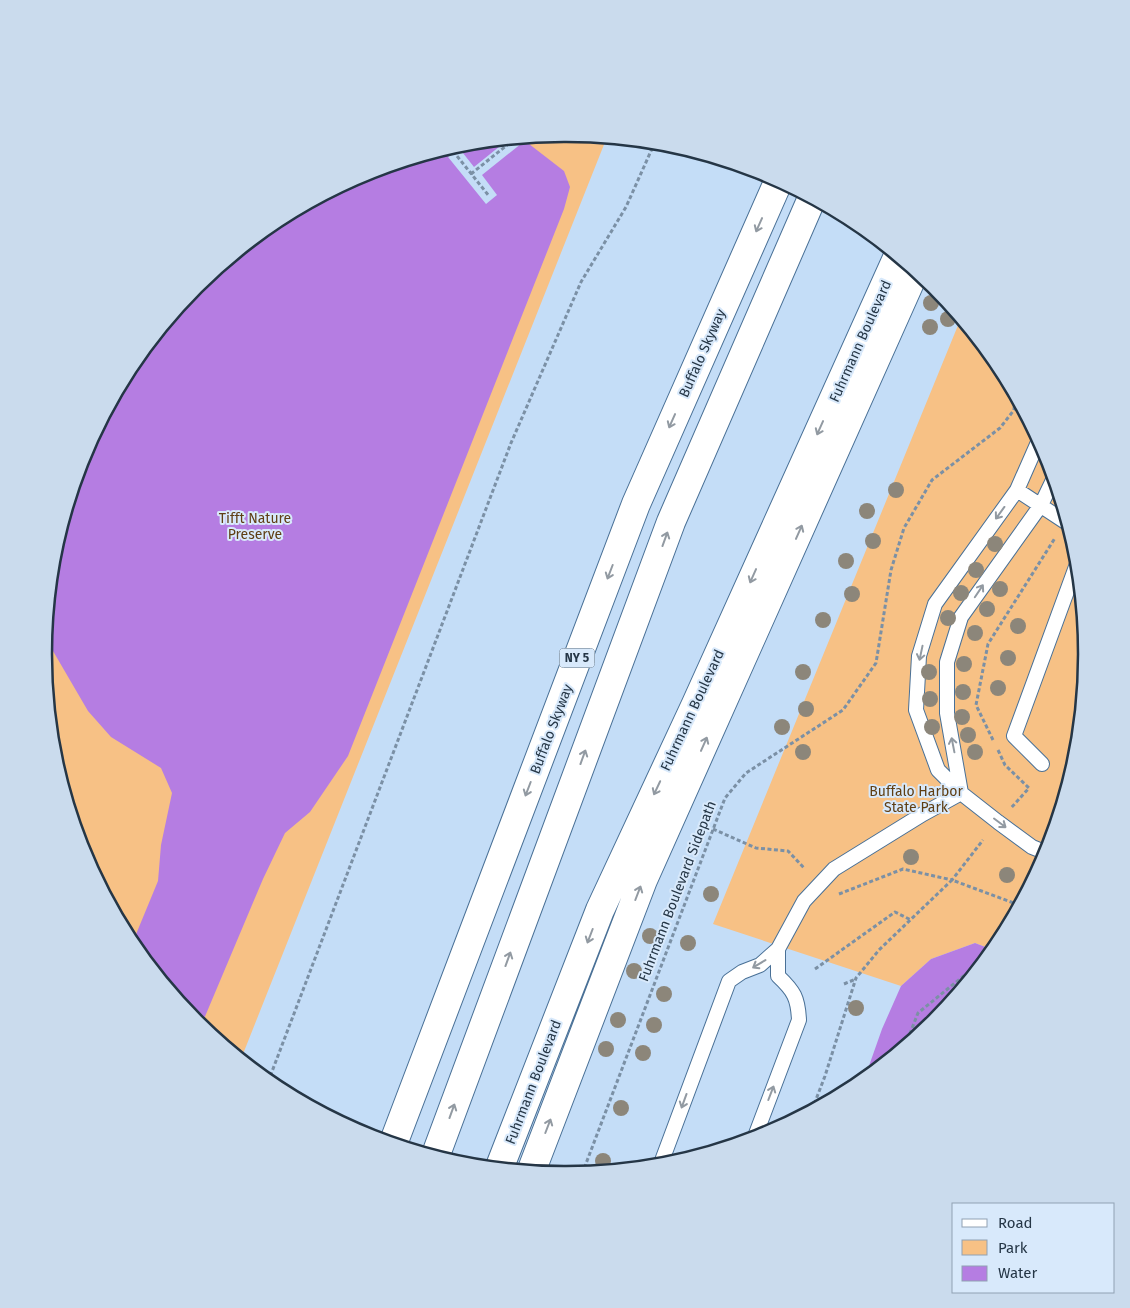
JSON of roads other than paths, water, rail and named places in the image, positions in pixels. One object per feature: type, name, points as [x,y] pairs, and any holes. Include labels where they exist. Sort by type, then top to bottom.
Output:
[{"type":"main road","name":"Buffalo Skyway","points":[[396,1137],[636,504],[776,187]]},
{"type":"main road","points":[[437,1150],[671,522],[810,204]]},
{"type":"main road","name":"Fuhrmann Boulevard","points":[[502,1162],[600,910],[696,704],[895,262]]},
{"type":"main road","name":"Fuhrmann Boulevard","points":[[534,1165],[643,880],[913,278]]},
{"type":"lane","points":[[1035,450],[1017,490],[935,604],[919,656],[916,710],[938,770],[961,793],[1032,847],[1038,849]]},
{"type":"lane","points":[[961,793],[947,714],[947,662],[961,617],[1041,505],[1049,488]]},
{"type":"lane","points":[[1017,490],[1059,517]]},
{"type":"lane","points":[[1042,764],[1014,736],[1072,580]]},
{"type":"lane","points":[[663,1157],[730,981],[742,972],[760,965],[778,949],[804,901],[834,870],[916,818],[961,793]]},
{"type":"lane","points":[[758,1128],[798,1020],[798,1002],[789,986],[778,976],[778,949]]},
{"type":"water","name":"Tifft Nature Preserve","points":[[528,143],[564,171],[570,187],[564,209],[348,756],[310,812],[285,833],[263,879],[205,1018],[158,966],[136,934],[158,881],[161,845],[172,793],[161,768],[111,737],[88,711],[53,651],[57,587],[62,554],[80,489],[105,427],[139,369],[158,342],[180,316],[227,269],[280,228],[338,194],[400,169],[432,159],[465,151]]},
{"type":"water","points":[[975,943],[985,947],[972,966],[927,1016],[903,1039],[869,1067],[882,1029],[901,986],[931,959]]},
{"type":"park label","name":"Buffalo Harbor State Park","points":[[916,800]]}]
